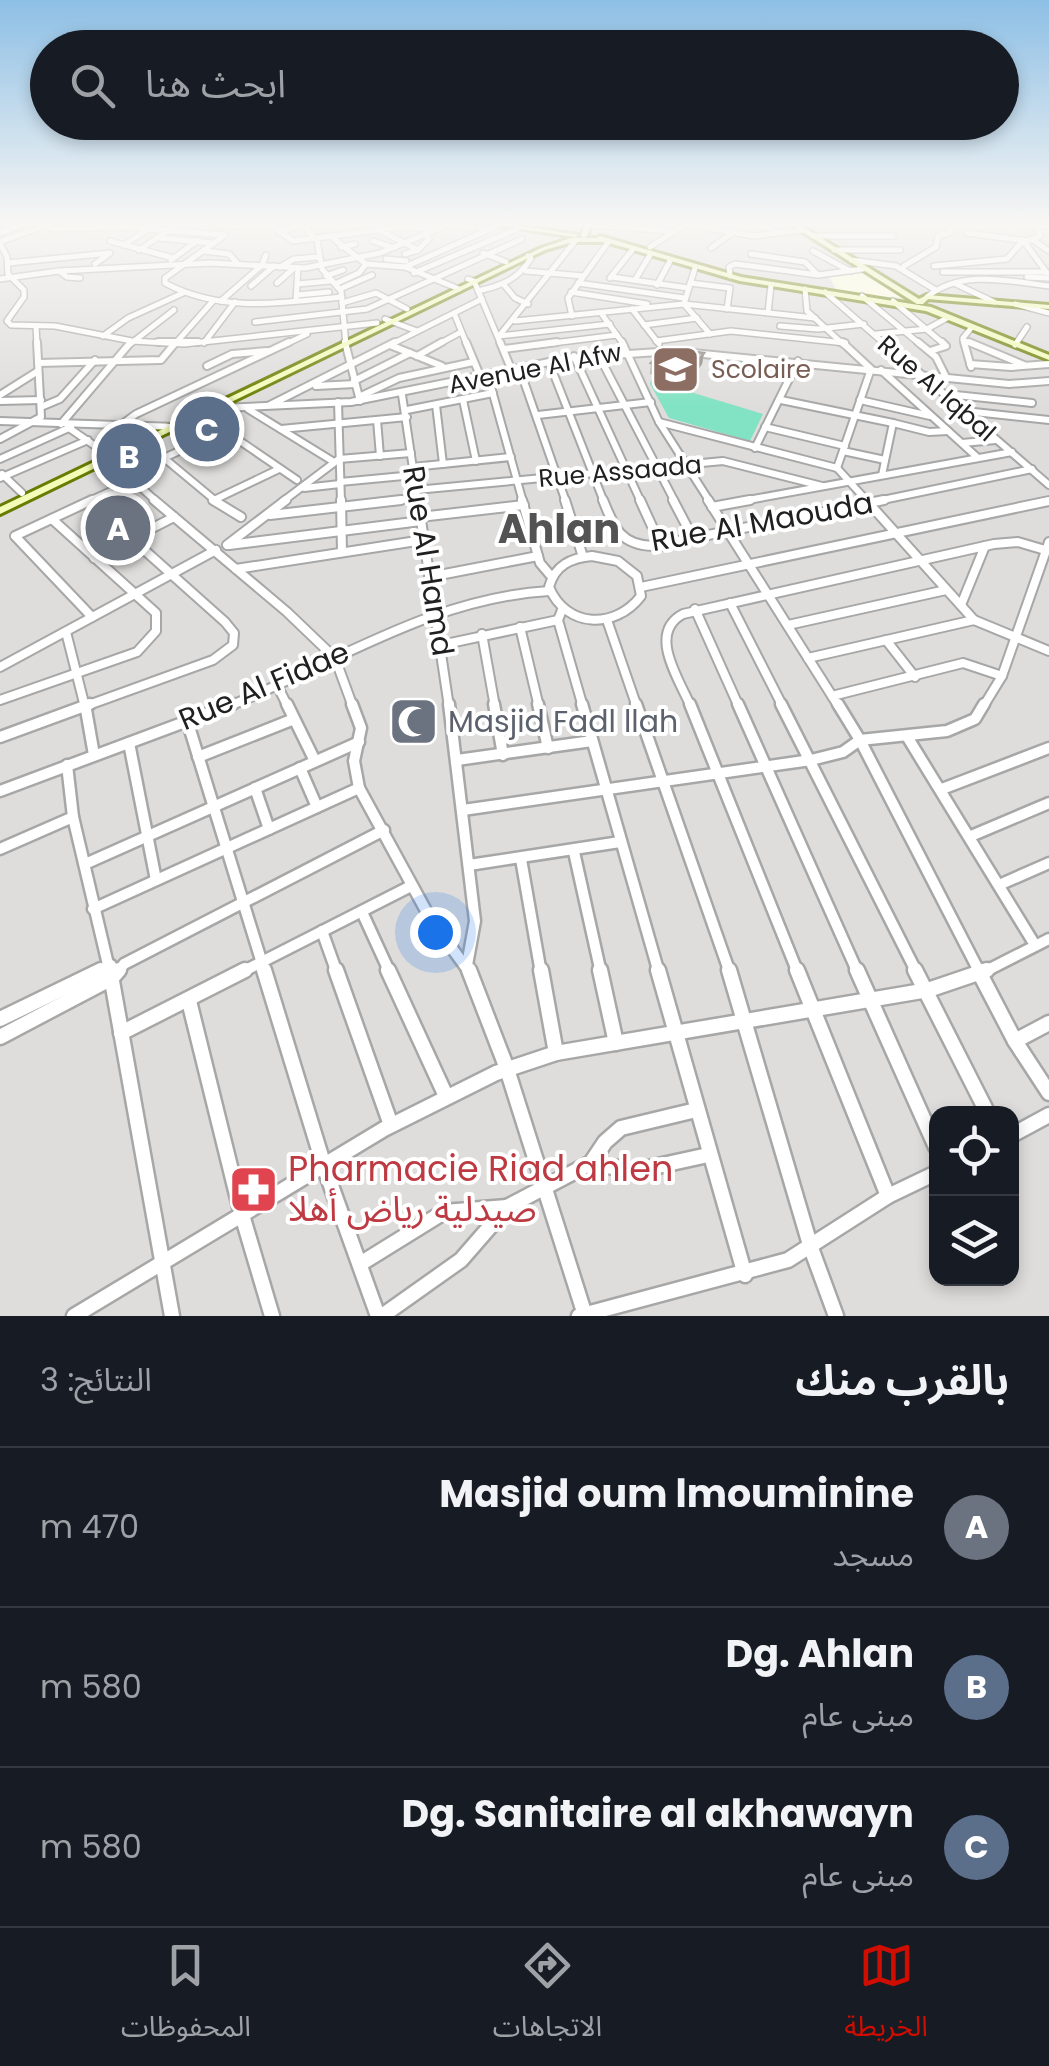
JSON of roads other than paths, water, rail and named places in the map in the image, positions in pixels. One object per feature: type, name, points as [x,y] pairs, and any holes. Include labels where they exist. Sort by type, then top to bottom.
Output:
[{"type":"main road","points":[[764,283],[914,303],[994,302],[1049,310]]},
{"type":"main road","points":[[885,283],[914,303],[1049,361]]},
{"type":"main road","points":[[385,321],[456,287],[474,284]]},
{"type":"main road","points":[[0,503],[146,443],[199,412],[213,410],[456,287]]},
{"type":"main road","points":[[0,511],[163,426],[346,341]]},
{"type":"street","points":[[16,283],[24,290],[24,297],[8,324],[132,341],[204,342],[385,321],[417,331]]},
{"type":"street","points":[[166,283],[183,293],[217,301],[261,303],[349,283]]},
{"type":"street","points":[[0,398],[38,367],[94,360],[161,360],[239,283]]},
{"type":"street","points":[[252,286],[255,283]]},
{"type":"street","points":[[296,283],[297,293]]},
{"type":"street","points":[[297,293],[314,283]]},
{"type":"street","points":[[321,283],[370,293],[407,308]]},
{"type":"street","points":[[334,283],[359,399],[394,379],[473,362]]},
{"type":"street","points":[[337,288],[339,283]]},
{"type":"street","points":[[297,293],[337,288],[344,283]]},
{"type":"street","points":[[255,322],[342,314],[421,283]]},
{"type":"street","points":[[444,283],[456,287]]},
{"type":"street","points":[[499,336],[543,283]]},
{"type":"street","points":[[572,316],[566,304],[578,283]]},
{"type":"street","points":[[581,283],[728,309],[815,318]]},
{"type":"street","points":[[604,287],[607,283]]},
{"type":"street","points":[[655,283],[730,288],[728,309]]},
{"type":"street","points":[[929,283],[934,289]]},
{"type":"street","points":[[930,351],[946,346],[928,329],[914,303],[950,283]]},
{"type":"street","points":[[957,283],[994,302]]},
{"type":"street","points":[[528,304],[515,298],[504,284],[474,284],[538,414],[583,556]]},
{"type":"street","points":[[651,293],[658,284]]},
{"type":"street","points":[[768,313],[771,285]]},
{"type":"street","points":[[684,301],[689,286]]},
{"type":"street","points":[[805,290],[804,308],[871,369],[837,468]]},
{"type":"street","points":[[572,292],[654,307]]},
{"type":"street","name":"Rue Al Iqbal","points":[[825,292],[1046,480]]},
{"type":"street","points":[[103,336],[128,318],[183,293]]},
{"type":"street","points":[[862,296],[930,351],[946,376]]},
{"type":"street","points":[[266,407],[482,299]]},
{"type":"street","points":[[514,321],[684,301]]},
{"type":"street","points":[[684,301],[710,334]]},
{"type":"street","points":[[204,342],[235,302]]},
{"type":"street","points":[[250,338],[261,303]]},
{"type":"street","points":[[632,309],[664,351]]},
{"type":"street","points":[[0,459],[65,426],[114,360],[132,341],[174,310]]},
{"type":"street","points":[[749,320],[752,312]]},
{"type":"street","points":[[454,313],[473,362],[493,393],[538,556],[560,615],[620,842],[745,1275]]},
{"type":"street","points":[[601,313],[627,349],[659,422],[860,740],[1014,1041],[1049,1093]]},
{"type":"street","points":[[644,325],[697,318]]},
{"type":"street","points":[[876,334],[928,329],[947,318]]},
{"type":"street","points":[[499,336],[610,324]]},
{"type":"street","points":[[780,326],[830,328],[864,324]]},
{"type":"street","points":[[0,439],[40,418],[36,326]]},
{"type":"street","points":[[1016,345],[1027,327]]},
{"type":"street","points":[[963,340],[972,328]]},
{"type":"street","points":[[122,425],[133,415],[308,331]]},
{"type":"street","points":[[308,387],[354,382],[461,332]]},
{"type":"street","points":[[656,340],[710,334],[765,334],[844,344]]},
{"type":"street","points":[[764,358],[765,334]]},
{"type":"street","points":[[504,349],[617,335]]},
{"type":"street","points":[[963,340],[974,380]]},
{"type":"street","points":[[963,340],[1026,366]]},
{"type":"street","points":[[390,344],[444,368]]},
{"type":"street","name":"Avenue Al Afw","points":[[213,410],[402,394],[574,356],[627,349],[764,358],[1009,384],[1049,382]]},
{"type":"street","points":[[206,366],[232,354],[275,350]]},
{"type":"street","points":[[597,352],[694,540]]},
{"type":"street","points":[[574,356],[661,546]]},
{"type":"street","points":[[0,398],[41,403],[60,399],[94,360]]},
{"type":"street","points":[[970,364],[1026,366],[1049,361]]},
{"type":"street","name":"Rue Al Maouda","points":[[549,362],[619,537],[645,547],[1032,469]]},
{"type":"street","points":[[755,448],[798,362]]},
{"type":"street","points":[[882,370],[978,458]]},
{"type":"street","points":[[280,428],[377,420],[493,393]]},
{"type":"street","name":"Rue Al Hamd","points":[[402,394],[463,810],[475,921],[468,965]]},
{"type":"street","points":[[943,394],[1032,403]]},
{"type":"street","points":[[463,400],[476,461]]},
{"type":"street","points":[[781,400],[928,432],[948,431]]},
{"type":"street","points":[[860,400],[932,416]]},
{"type":"street","points":[[338,402],[342,552]]},
{"type":"street","points":[[538,414],[651,402]]},
{"type":"street","points":[[436,405],[442,464]]},
{"type":"street","points":[[248,409],[337,461]]},
{"type":"street","points":[[962,410],[1049,420]]},
{"type":"street","points":[[199,412],[299,484],[340,483],[442,464],[511,457]]},
{"type":"street","points":[[377,420],[380,456]]},
{"type":"street","points":[[0,422],[178,427]]},
{"type":"street","points":[[659,422],[837,468],[974,620],[1049,652]]},
{"type":"street","points":[[882,476],[893,423]]},
{"type":"street","points":[[65,426],[88,440],[214,548],[335,658],[361,728],[354,761],[359,788],[410,886],[468,965],[506,1066],[582,1314],[745,1275],[812,1248],[888,1196],[929,1177]]},
{"type":"street","points":[[765,428],[885,460]]},
{"type":"street","points":[[164,458],[222,431]]},
{"type":"street","points":[[22,494],[1,476],[88,440]]},
{"type":"street","points":[[962,443],[996,440]]},
{"type":"street","points":[[146,443],[214,500],[241,517]]},
{"type":"street","points":[[712,507],[1012,452]]},
{"type":"street","points":[[227,545],[299,484],[337,461],[412,454]]},
{"type":"street","name":"Rue Assaada","points":[[267,515],[518,480],[686,464],[731,462],[822,486]]},
{"type":"street","points":[[214,500],[279,468]]},
{"type":"street","points":[[92,617],[15,538],[132,481]]},
{"type":"street","points":[[642,587],[660,580],[1049,501]]},
{"type":"street","points":[[0,667],[214,548],[524,505]]},
{"type":"street","points":[[94,558],[174,517]]},
{"type":"street","points":[[0,700],[137,652],[152,640],[158,624],[156,614],[52,519]]},
{"type":"street","points":[[0,737],[213,660],[233,645],[234,633],[132,538]]},
{"type":"street","points":[[236,569],[423,540]]},
{"type":"street","points":[[463,810],[606,792],[661,782],[717,774],[766,766],[812,760],[843,752],[860,740],[908,738],[966,725],[975,719],[1002,676],[1047,546],[1018,542],[985,546],[694,610],[671,619],[664,641],[717,774],[815,1009],[888,1196]]},
{"type":"street","points":[[961,605],[985,546]]},
{"type":"street","points":[[429,576],[538,556]]},
{"type":"street","points":[[550,583],[564,563],[583,556],[618,562],[637,576],[660,580]]},
{"type":"street","points":[[441,645],[560,615],[607,620],[630,612],[642,587],[637,576]]},
{"type":"street","name":"Rue Al Fidae","points":[[0,791],[277,685],[434,612],[550,583]]},
{"type":"street","points":[[788,624],[946,590]]},
{"type":"street","points":[[730,602],[984,1106]]},
{"type":"street","points":[[694,610],[929,1132]]},
{"type":"street","points":[[607,620],[748,1021],[812,1248],[836,1316]]},
{"type":"street","points":[[808,658],[974,620]]},
{"type":"street","points":[[520,627],[548,748]]},
{"type":"street","points":[[66,632],[79,670],[94,754]]},
{"type":"street","points":[[482,634],[503,755]]},
{"type":"street","points":[[886,640],[915,677]]},
{"type":"street","points":[[832,696],[963,664],[1002,676]]},
{"type":"street","points":[[277,685],[315,761]]},
{"type":"street","points":[[198,757],[294,719]]},
{"type":"street","points":[[187,720],[324,1166],[380,1316],[461,1260],[506,1208],[591,1163],[621,1128],[696,1110]]},
{"type":"street","points":[[908,738],[1035,945]]},
{"type":"street","points":[[457,760],[592,741]]},
{"type":"street","points":[[85,864],[359,742]]},
{"type":"street","points":[[129,743],[156,880]]},
{"type":"street","points":[[942,789],[1049,748]]},
{"type":"street","points":[[67,765],[73,817],[110,971],[172,1316]]},
{"type":"street","points":[[300,768],[317,806]]},
{"type":"street","points":[[255,788],[269,829]]},
{"type":"street","points":[[93,909],[359,788]]},
{"type":"street","points":[[971,836],[1049,802]]},
{"type":"street","points":[[0,849],[73,817]]},
{"type":"street","points":[[0,1018],[110,971],[384,830]]},
{"type":"street","points":[[469,864],[574,852],[620,842]]},
{"type":"street","points":[[574,852],[616,1043]]},
{"type":"street","points":[[520,858],[556,1053]]},
{"type":"street","points":[[999,884],[1049,863]]},
{"type":"street","points":[[120,1033],[410,886]]},
{"type":"street","points":[[362,912],[446,1094]]},
{"type":"street","points":[[322,931],[392,1125]]},
{"type":"street","points":[[74,1316],[163,1268],[242,1215],[392,1125],[506,1066],[556,1053],[928,990],[981,973],[1049,939]]},
{"type":"street","points":[[0,1038],[110,971]]},
{"type":"street","points":[[189,1001],[242,1215],[272,1316]]},
{"type":"street","points":[[1014,1041],[1049,1024]]},
{"type":"street","points":[[1019,1131],[1049,1115]]},
{"type":"street","points":[[591,1163],[611,1172],[631,1174],[708,1155]]},
{"type":"street","points":[[360,1264],[444,1212],[506,1208]]},
{"type":"place","name":"Scolaire","points":[[676,369]]},
{"type":"place","name":"Dg. Sanitaire al akhawayn","points":[[207,429]]},
{"type":"place","name":"Dg. Ahlan","points":[[129,456]]},
{"type":"place","name":"Masjid oum lmouminine","points":[[118,528]]},
{"type":"place","name":"Masjid Fadl llah","points":[[413,722]]},
{"type":"place","name":"Pharmacie Riad ahlen صيدلية رياض أهلا","points":[[253,1189]]},
{"type":"district","name":"Ahlan","points":[[559,529]]}]
